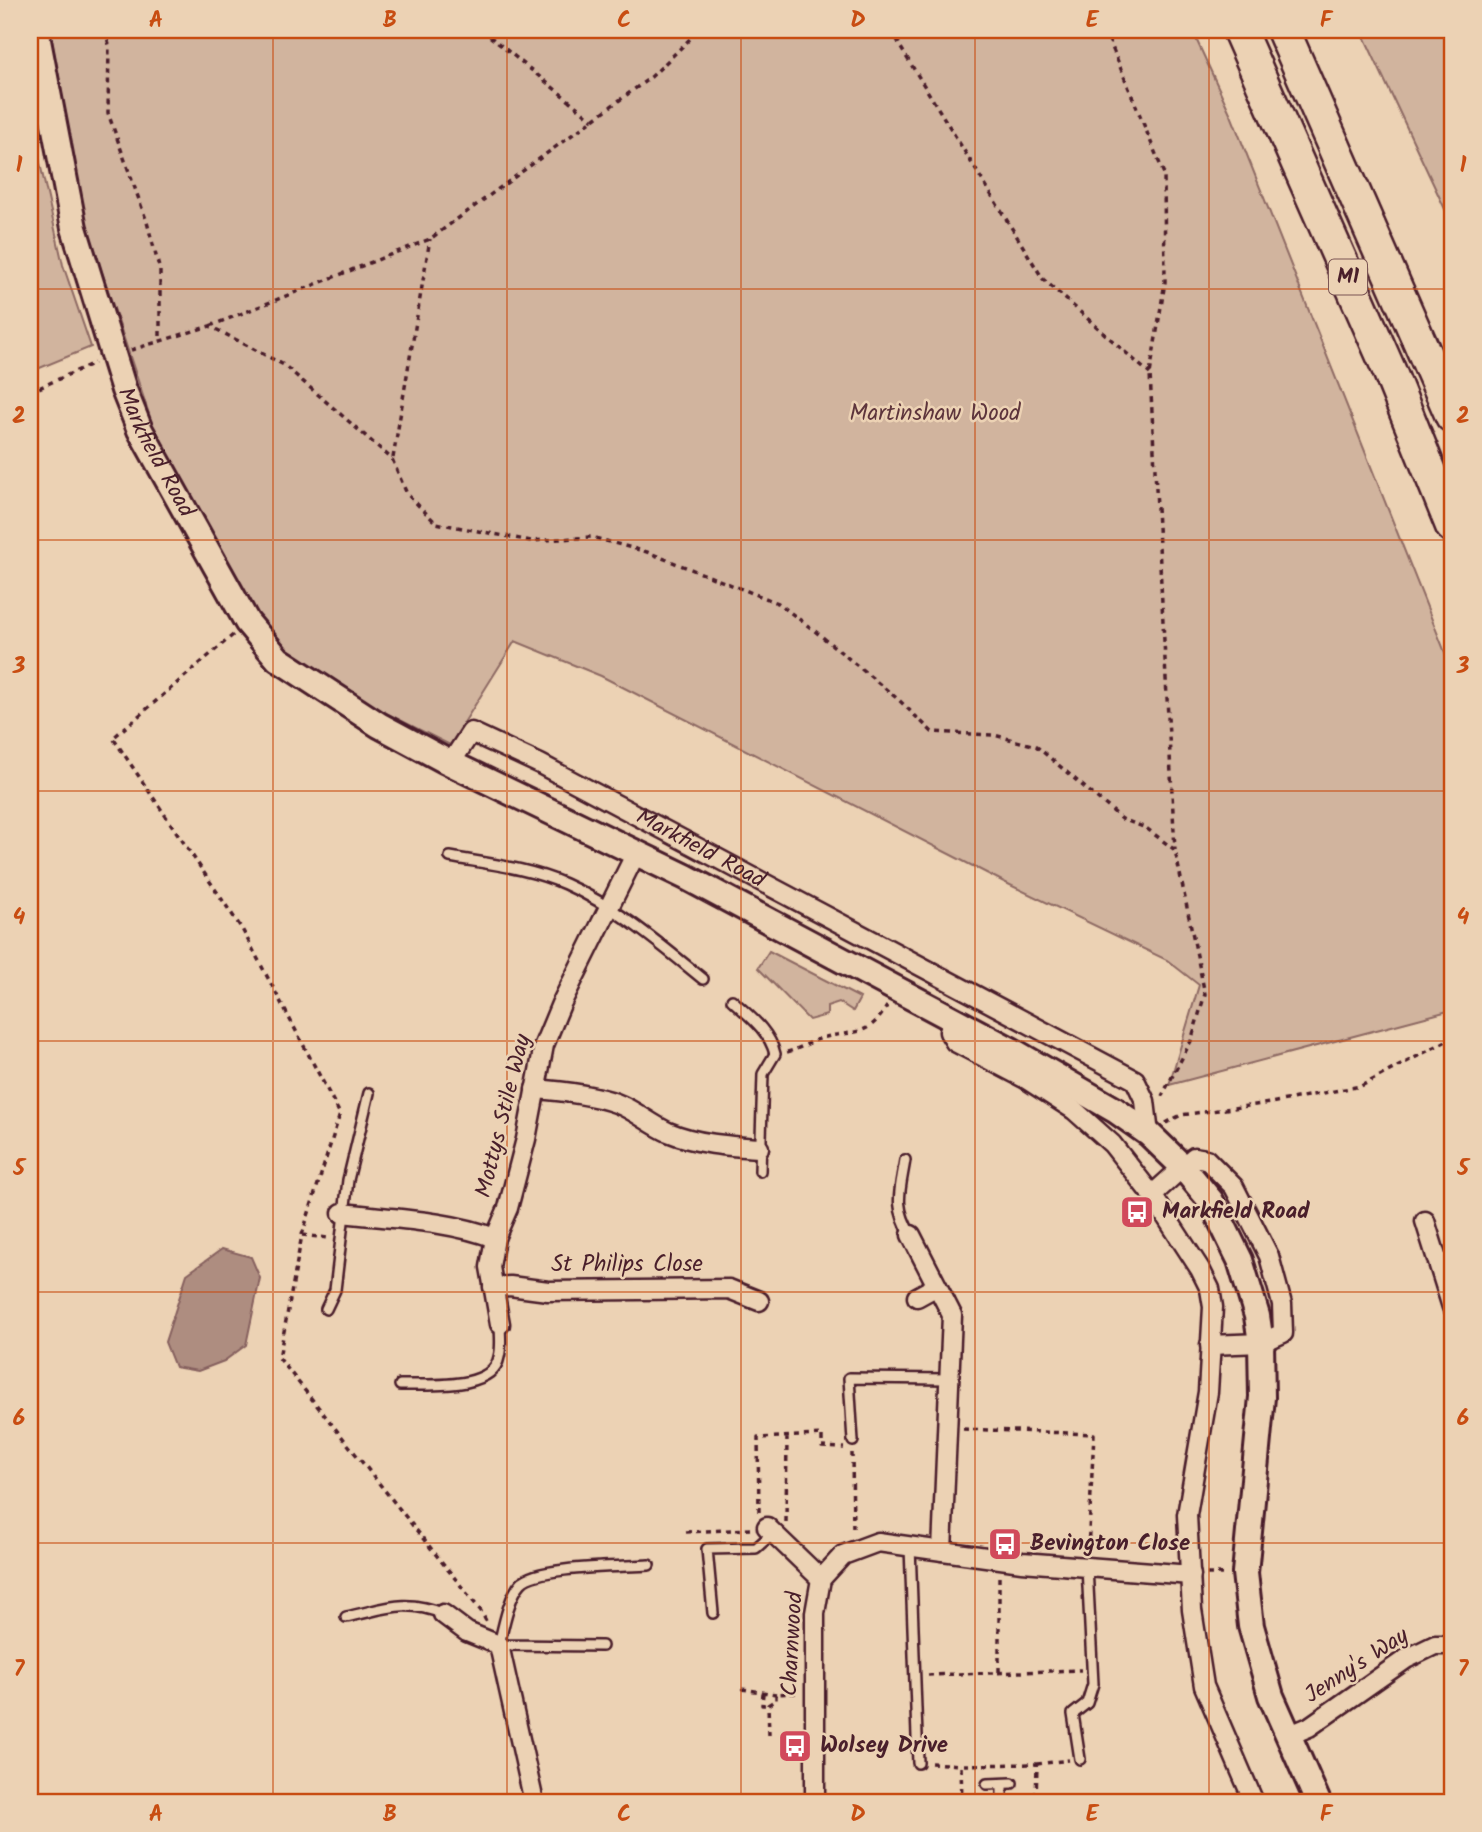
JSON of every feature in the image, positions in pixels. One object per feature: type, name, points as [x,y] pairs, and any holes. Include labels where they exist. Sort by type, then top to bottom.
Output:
[{"type":"highway","name":"M1","points":[[1239,30],[1389,370],[1452,526]]},
{"type":"highway","name":"M1","points":[[1283,30],[1452,416]]},
{"type":"street","name":"Markfield Road","points":[[36,30],[74,228],[113,355],[140,430],[247,622],[278,659],[379,725],[450,764],[686,877],[1011,1050],[1091,1096],[1149,1134],[1182,1166],[1211,1201],[1240,1260],[1257,1317],[1261,1343],[1262,1398],[1245,1573],[1251,1626],[1271,1696],[1318,1802]]},
{"type":"street","name":"Markfield Road","points":[[450,764],[471,732],[552,771],[1135,1080],[1145,1101],[1149,1134]]},
{"type":"street","name":"Mottys Stile Way","points":[[500,1324],[490,1267],[495,1238],[508,1208],[526,1139],[544,1045],[561,1004],[636,853]]},
{"type":"street","points":[[953,1020],[949,1032],[955,1042],[1026,1079],[1074,1110],[1112,1144],[1152,1195],[1210,1289],[1213,1307],[1208,1392],[1187,1515],[1192,1609],[1204,1686],[1254,1802]]},
{"type":"street","points":[[535,1089],[613,1102],[638,1113],[666,1131],[692,1140],[759,1148]]},
{"type":"street","points":[[1152,1195],[1182,1166]]},
{"type":"street","points":[[342,1213],[435,1223],[478,1231],[495,1238]]},
{"type":"street","points":[[1425,1221],[1445,1256],[1452,1307]]},
{"type":"street","points":[[911,1235],[953,1315],[943,1551]]},
{"type":"street","name":"St Philips Close","points":[[494,1287],[510,1286],[548,1291],[729,1289],[759,1301]]},
{"type":"street","points":[[917,1297],[937,1286]]},
{"type":"street","points":[[1210,1345],[1261,1343]]},
{"type":"street","points":[[769,1530],[821,1579]]},
{"type":"street","name":"Charnwood","points":[[815,1802],[815,1614],[821,1579],[843,1555],[878,1542],[999,1559],[1191,1575]]},
{"type":"street","points":[[443,1614],[467,1632],[499,1645],[534,1802]]},
{"type":"street","name":"Jenny's Way","points":[[1290,1735],[1309,1727],[1406,1659],[1435,1645],[1452,1645]]},
{"type":"lane","points":[[450,857],[521,869],[566,884],[644,931],[703,979]]},
{"type":"lane","points":[[732,1000],[764,1031],[775,1054],[763,1074],[760,1171]]},
{"type":"lane","points":[[326,1309],[335,1290],[342,1213],[369,1093]]},
{"type":"lane","points":[[905,1160],[898,1204],[901,1219],[911,1235]]},
{"type":"lane","points":[[400,1385],[476,1381],[491,1374],[499,1358],[500,1324]]},
{"type":"lane","points":[[853,1441],[849,1378],[949,1379]]},
{"type":"lane","points":[[713,1613],[708,1549],[756,1548],[769,1530]]},
{"type":"lane","points":[[910,1547],[918,1763]]},
{"type":"lane","points":[[602,1646],[499,1645],[505,1616],[521,1583],[537,1573],[649,1565]]},
{"type":"lane","points":[[1080,1759],[1073,1714],[1087,1703],[1093,1684],[1087,1567]]},
{"type":"lane","points":[[346,1617],[409,1604],[424,1606],[443,1614]]},
{"type":"lane","points":[[987,1784],[1007,1784],[1002,1802]]},
{"type":"path","points":[[105,30],[109,45],[108,113],[147,222],[160,271],[160,341]]},
{"type":"path","points":[[482,30],[593,120]]},
{"type":"path","points":[[30,391],[113,355],[210,326],[430,239],[651,77],[699,30]]},
{"type":"path","points":[[893,30],[901,48],[1043,279],[1150,374]]},
{"type":"path","points":[[1105,30],[1164,174],[1165,282],[1150,374],[1175,850],[1205,994],[1191,1041],[1159,1100],[1149,1134]]},
{"type":"path","points":[[392,459],[430,239]]},
{"type":"path","points":[[210,326],[284,365],[392,459],[407,495],[436,523],[531,541],[590,537],[647,552],[778,603],[880,684],[932,732],[993,735],[1036,746],[1122,819],[1146,828],[1175,850]]},
{"type":"path","points":[[247,622],[113,738],[242,929],[341,1114],[302,1235],[279,1358],[481,1611],[499,1645]]},
{"type":"path","points":[[775,1054],[800,1049],[818,1039],[861,1032],[876,1024],[894,989]]},
{"type":"path","points":[[1149,1134],[1181,1115],[1270,1103],[1361,1086],[1452,1038]]},
{"type":"path","points":[[302,1235],[340,1239]]},
{"type":"path","points":[[947,1428],[1094,1434],[1087,1567]]},
{"type":"path","points":[[769,1530],[758,1438],[822,1435],[822,1447],[852,1448],[853,1552]]},
{"type":"path","points":[[769,1530],[788,1437]]},
{"type":"path","points":[[686,1532],[769,1530]]},
{"type":"path","points":[[999,1559],[999,1673]]},
{"type":"path","points":[[1191,1575],[1245,1573]]},
{"type":"path","points":[[915,1675],[1093,1670]]},
{"type":"path","points":[[742,1689],[776,1694],[815,1692]]},
{"type":"path","points":[[763,1692],[762,1705],[776,1700],[776,1694]]},
{"type":"path","points":[[768,1705],[769,1735]]},
{"type":"path","points":[[1037,1764],[1080,1759]]},
{"type":"path","points":[[918,1763],[961,1765]]},
{"type":"green space","name":"Martinshaw Wood","points":[[50,30],[1192,30],[1231,115],[1452,670],[1452,1010],[1169,1085],[1199,985],[1167,960],[1004,882],[601,676],[515,641],[450,745],[278,659],[245,592],[154,429],[87,227]]},
{"type":"green space","points":[[1361,30],[1452,30],[1452,224]]},
{"type":"green space","points":[[30,119],[63,265],[91,347],[30,372]]},
{"type":"green space","points":[[769,951],[860,998],[853,1011],[839,1002],[827,1006],[827,1015],[809,1020],[758,968]]},
{"type":"shaded area","points":[[222,1249],[251,1257],[260,1278],[246,1345],[224,1361],[198,1371],[175,1367],[165,1342],[187,1274]]},
{"type":"place","name":"Markfield Road","points":[[1137,1212]]},
{"type":"place","name":"Bevington Close","points":[[1005,1544]]},
{"type":"place","name":"Wolsey Drive","points":[[795,1746]]}]
